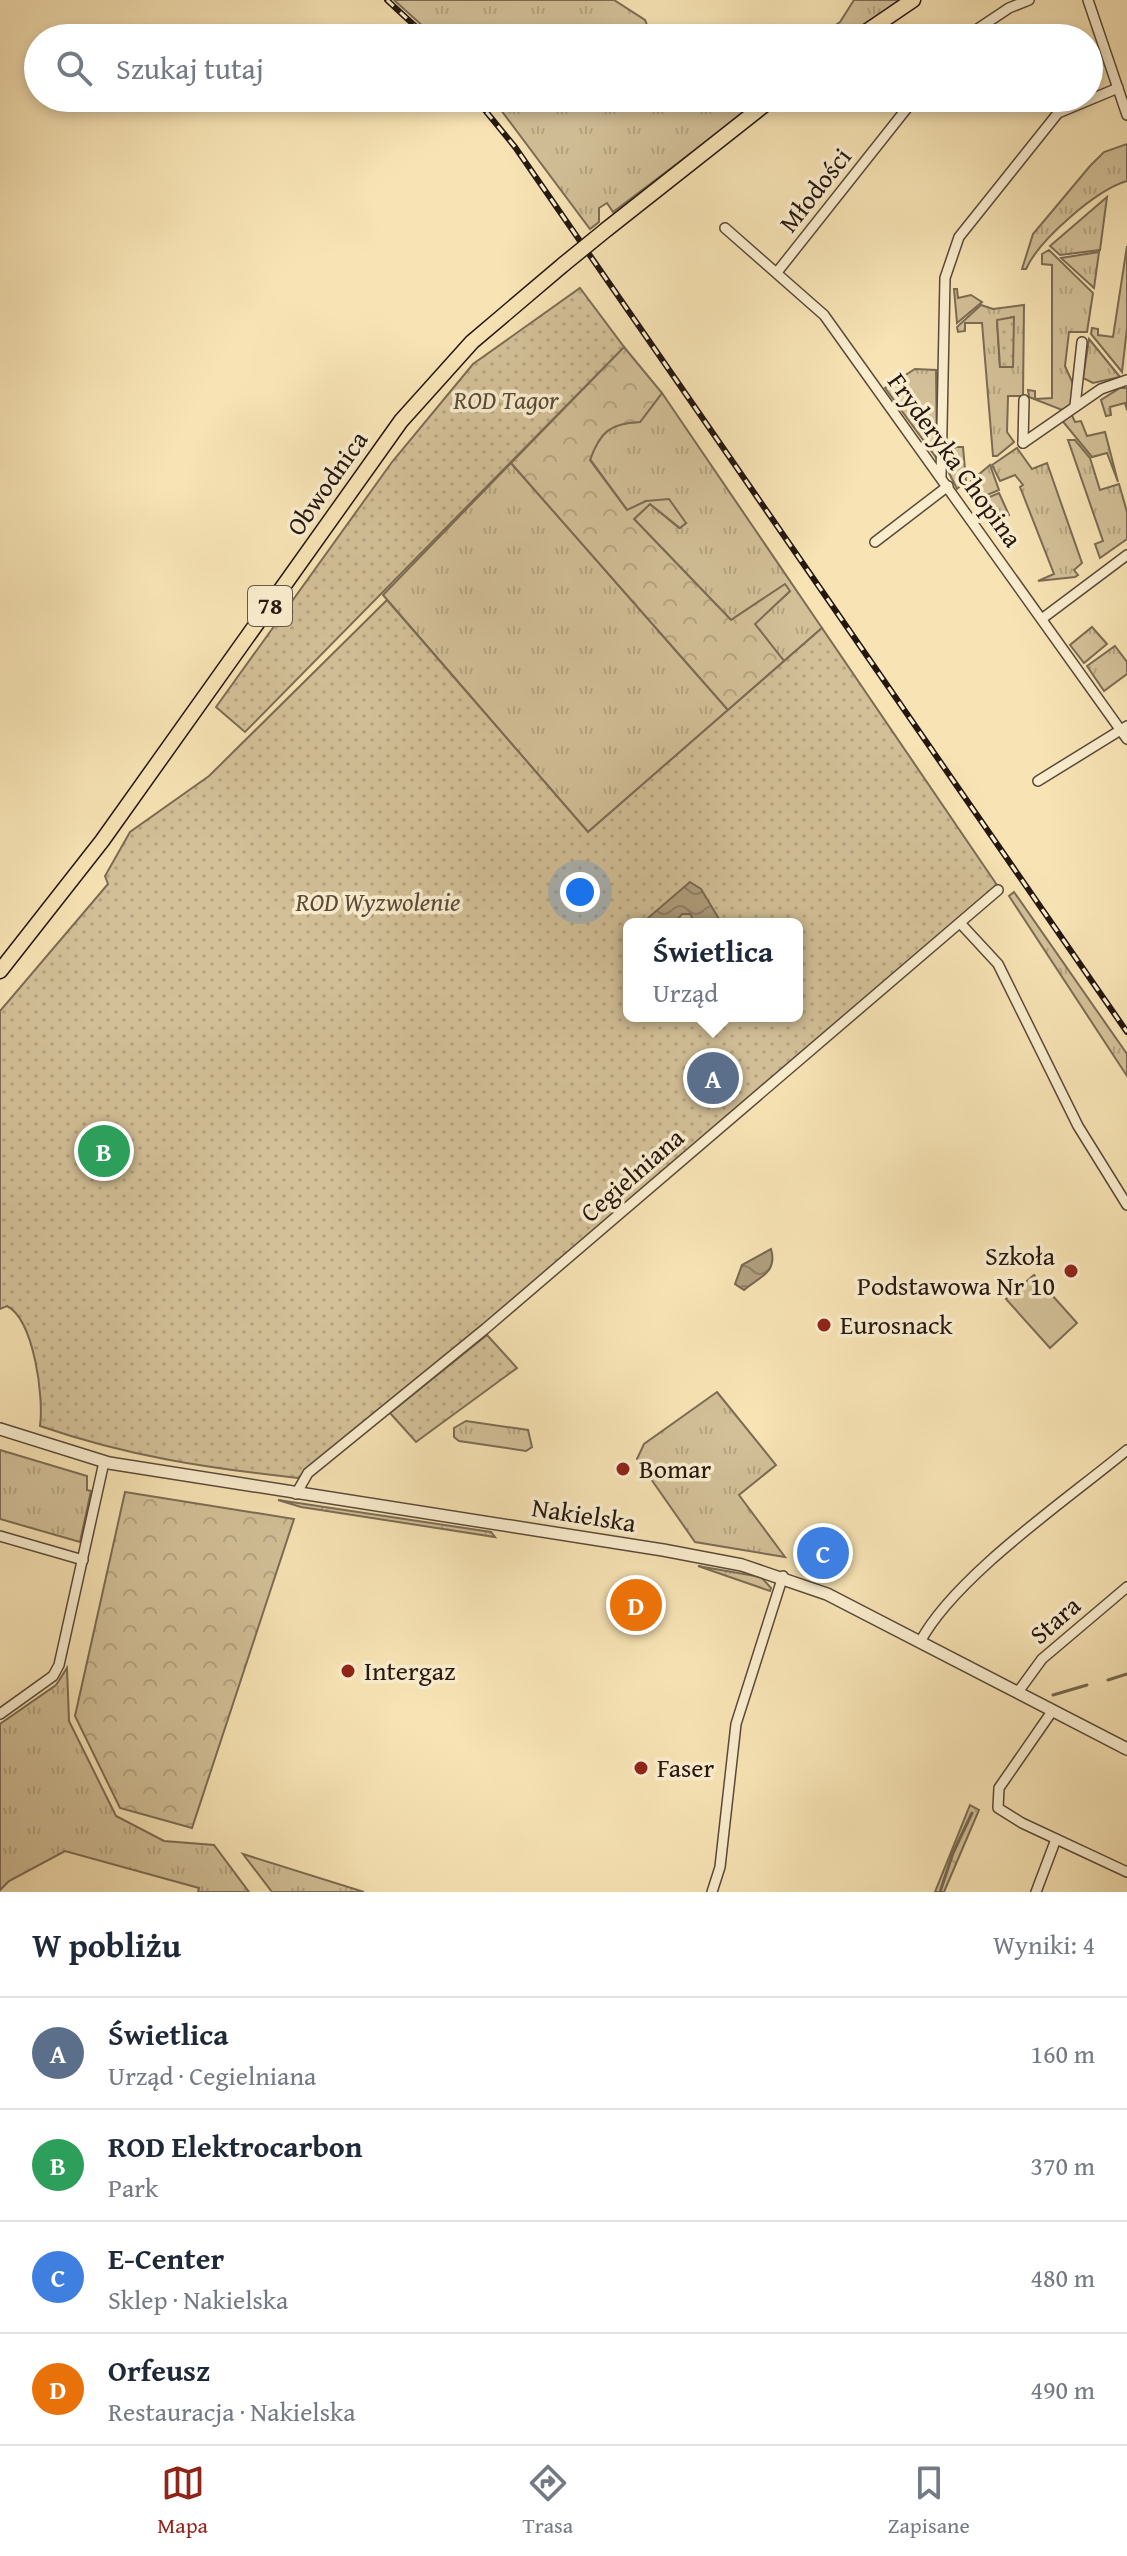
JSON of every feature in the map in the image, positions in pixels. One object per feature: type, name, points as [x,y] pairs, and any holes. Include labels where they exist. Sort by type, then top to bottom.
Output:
[{"type":"main road","points":[[878,24],[913,0]]},
{"type":"main road","name":"Obwodnica","points":[[0,971],[102,841],[417,401],[472,342],[607,229],[755,112]]},
{"type":"street","points":[[985,24],[1009,8],[1029,0]]},
{"type":"street","points":[[1088,0],[1096,24]]},
{"type":"street","points":[[1103,44],[1127,115]]},
{"type":"street","points":[[1103,94],[1118,88]]},
{"type":"street","name":"Młodości","points":[[778,271],[904,112]]},
{"type":"street","points":[[941,476],[945,278],[959,237],[1060,112]]},
{"type":"street","name":"Fryderyka Chopina","points":[[725,228],[778,271],[824,315],[1124,728],[1127,739]]},
{"type":"street","points":[[1075,406],[1082,342]]},
{"type":"street","points":[[1024,400],[1023,443],[1101,389],[1127,380]]},
{"type":"street","points":[[875,542],[948,486]]},
{"type":"street","points":[[1043,618],[1127,555]]},
{"type":"street","points":[[1038,781],[1124,728]]},
{"type":"street","name":"Cegielniana","points":[[296,1494],[308,1473],[498,1319],[998,890]]},
{"type":"street","points":[[961,924],[998,964],[1078,1126],[1127,1205]]},
{"type":"street","name":"Nakielska","points":[[0,1429],[104,1462],[663,1550],[783,1576],[827,1594],[1127,1749]]},
{"type":"street","points":[[920,1642],[931,1624],[973,1577],[1127,1450]]},
{"type":"street","points":[[0,1714],[53,1676],[59,1665],[104,1462]]},
{"type":"street","points":[[0,1536],[83,1560]]},
{"type":"street","points":[[712,1892],[720,1867],[736,1724],[783,1576]]},
{"type":"street","name":"Stara","points":[[1018,1692],[1042,1659],[1127,1587]]},
{"type":"street","points":[[1053,1710],[999,1788],[996,1802],[1005,1814],[1127,1872]]},
{"type":"street","points":[[1036,1892],[1056,1839]]},
{"type":"green space","points":[[394,0],[614,0],[647,24],[421,24]]},
{"type":"green space","points":[[854,0],[900,0],[867,24],[837,24]]},
{"type":"green space","points":[[502,112],[745,112],[613,212],[607,203],[599,208],[599,222],[590,229]]},
{"type":"green space","points":[[1127,144],[1127,181],[1085,205],[1055,231],[1026,269],[1022,269],[1033,234],[1090,166],[1104,152]]},
{"type":"green space","points":[[1107,197],[1100,250],[1060,255],[1050,246]]},
{"type":"green space","points":[[1127,246],[1127,328],[1122,372],[1091,334],[1092,328],[1098,329],[1098,335],[1113,337]]},
{"type":"green space","points":[[1049,250],[1093,293],[1087,332],[1069,332],[1065,366],[1074,386],[1074,403],[1062,410],[1029,397],[1028,390],[1035,391],[1035,399],[1052,398],[1052,265],[1042,264],[1042,254]]},
{"type":"green space","points":[[1099,252],[1094,288],[1061,258]]},
{"type":"green space","name":"ROD Tagor","points":[[580,288],[624,347],[245,732],[216,707],[392,462],[473,364]]},
{"type":"green space","points":[[954,289],[957,289],[958,298],[971,295],[982,302],[957,323]]},
{"type":"green space","points":[[981,305],[993,309],[1024,305],[1023,396],[1008,396],[1007,432],[1014,442],[997,456],[993,456],[982,323],[965,323],[965,331],[958,332],[957,327]],"holes":[[[1013,317],[1013,366],[1000,367],[997,321]]]},
{"type":"green space","points":[[1014,317],[1013,367],[1000,367],[997,320]]},
{"type":"green space","points":[[1089,339],[1120,377],[1093,383],[1083,378]]},
{"type":"green space","points":[[624,347],[662,393],[640,422],[621,424],[602,436],[590,460],[627,510],[646,501],[669,499],[686,523],[680,528],[650,504],[634,519],[731,620],[785,584],[790,591],[755,624],[784,661],[728,710],[511,463]]},
{"type":"green space","points":[[915,369],[936,370],[937,459],[885,388]]},
{"type":"green space","points":[[1120,388],[1127,388],[1127,410],[1125,403],[1110,407],[1111,415],[1106,416],[1101,400]]},
{"type":"green space","points":[[662,393],[822,628],[784,661],[754,624],[789,592],[784,585],[731,620],[634,519],[650,504],[679,528],[686,523],[646,501],[628,511],[590,459],[602,436],[621,424],[640,422]]},
{"type":"green space","points":[[1070,411],[1075,422],[1081,421],[1087,436],[1105,432],[1118,482],[1107,453],[1092,457],[1060,418]]},
{"type":"green space","points":[[1068,440],[1075,440],[1090,458],[1100,490],[1119,484],[1127,512],[1127,539],[1100,558],[1095,544],[1103,541]]},
{"type":"green space","points":[[963,447],[966,481],[957,489],[948,471],[948,451]]},
{"type":"green space","points":[[1017,448],[1032,469],[1047,463],[1082,563],[1074,570],[1078,575],[1075,577],[1038,581],[1054,574],[1020,487],[1023,485],[1015,475],[1000,481],[992,465]]},
{"type":"green space","points":[[511,463],[728,710],[588,832],[383,595]]},
{"type":"green space","points":[[990,465],[999,490],[980,498],[971,481]]},
{"type":"green space","points":[[999,493],[1009,515],[994,522],[982,500]]},
{"type":"green space","name":"ROD Wyzwolenie","points":[[387,600],[588,832],[822,628],[997,885],[546,1272],[298,1478],[167,1460],[40,1426],[38,1379],[30,1342],[16,1314],[7,1306],[0,1309],[0,1011],[108,884],[105,876],[130,832],[209,776]]},
{"type":"green space","points":[[1092,627],[1107,644],[1084,663],[1070,645]]},
{"type":"green space","points":[[1115,646],[1127,662],[1127,674],[1104,691],[1087,666]]},
{"type":"green space","points":[[1014,892],[1127,1054],[1127,1076],[1009,896]]},
{"type":"green space","points":[[1034,1275],[1077,1323],[1050,1348],[1006,1299]]},
{"type":"green space","points":[[487,1335],[517,1368],[416,1442],[390,1413]]},
{"type":"green space","points":[[717,1392],[776,1465],[739,1495],[785,1557],[695,1542],[637,1459],[644,1444]]},
{"type":"green space","points":[[466,1421],[528,1430],[532,1447],[526,1451],[459,1441],[454,1437],[454,1428]]},
{"type":"green space","points":[[0,1450],[87,1476],[87,1490],[91,1491],[80,1542],[0,1519]]},
{"type":"green space","points":[[125,1492],[294,1519],[192,1828],[120,1808],[75,1716]]},
{"type":"green space","points":[[278,1500],[491,1532],[495,1537],[301,1507]]},
{"type":"green space","points":[[698,1566],[761,1577],[771,1588],[770,1591]]},
{"type":"green space","points":[[67,1668],[69,1721],[116,1816],[164,1841],[214,1845],[249,1892],[198,1892],[199,1888],[65,1851],[9,1881],[0,1890],[0,1724],[56,1685]]},
{"type":"green space","points":[[970,1805],[979,1810],[944,1892],[935,1892]]},
{"type":"green space","points":[[243,1854],[364,1892],[272,1892]]},
{"type":"water","points":[[690,882],[701,889],[718,918],[692,918],[690,914],[682,914],[679,918],[648,918]]},
{"type":"water","points":[[771,1249],[772,1264],[766,1274],[744,1290],[735,1284],[742,1265]]},
{"type":"waterway","points":[[1108,1680],[1127,1674]]},
{"type":"waterway","points":[[1053,1695],[1087,1685]]},
{"type":"waterway","points":[[940,1892],[953,1853],[972,1813]]},
{"type":"railway","points":[[387,0],[413,24]]},
{"type":"railway","points":[[486,112],[515,147],[1127,1032]]},
{"type":"place","name":"Świetlica","points":[[713,1078]]},
{"type":"place","name":"ROD Elektrocarbon","points":[[104,1151]]},
{"type":"place","name":"Szkoła Podstawowa Nr 10","points":[[1071,1271]]},
{"type":"place","name":"Eurosnack","points":[[824,1325]]},
{"type":"place","name":"Bomar","points":[[623,1469]]},
{"type":"place","name":"E-Center","points":[[823,1553]]},
{"type":"place","name":"Orfeusz","points":[[636,1605]]},
{"type":"place","name":"Intergaz","points":[[348,1671]]},
{"type":"place","name":"Faser","points":[[641,1768]]}]
